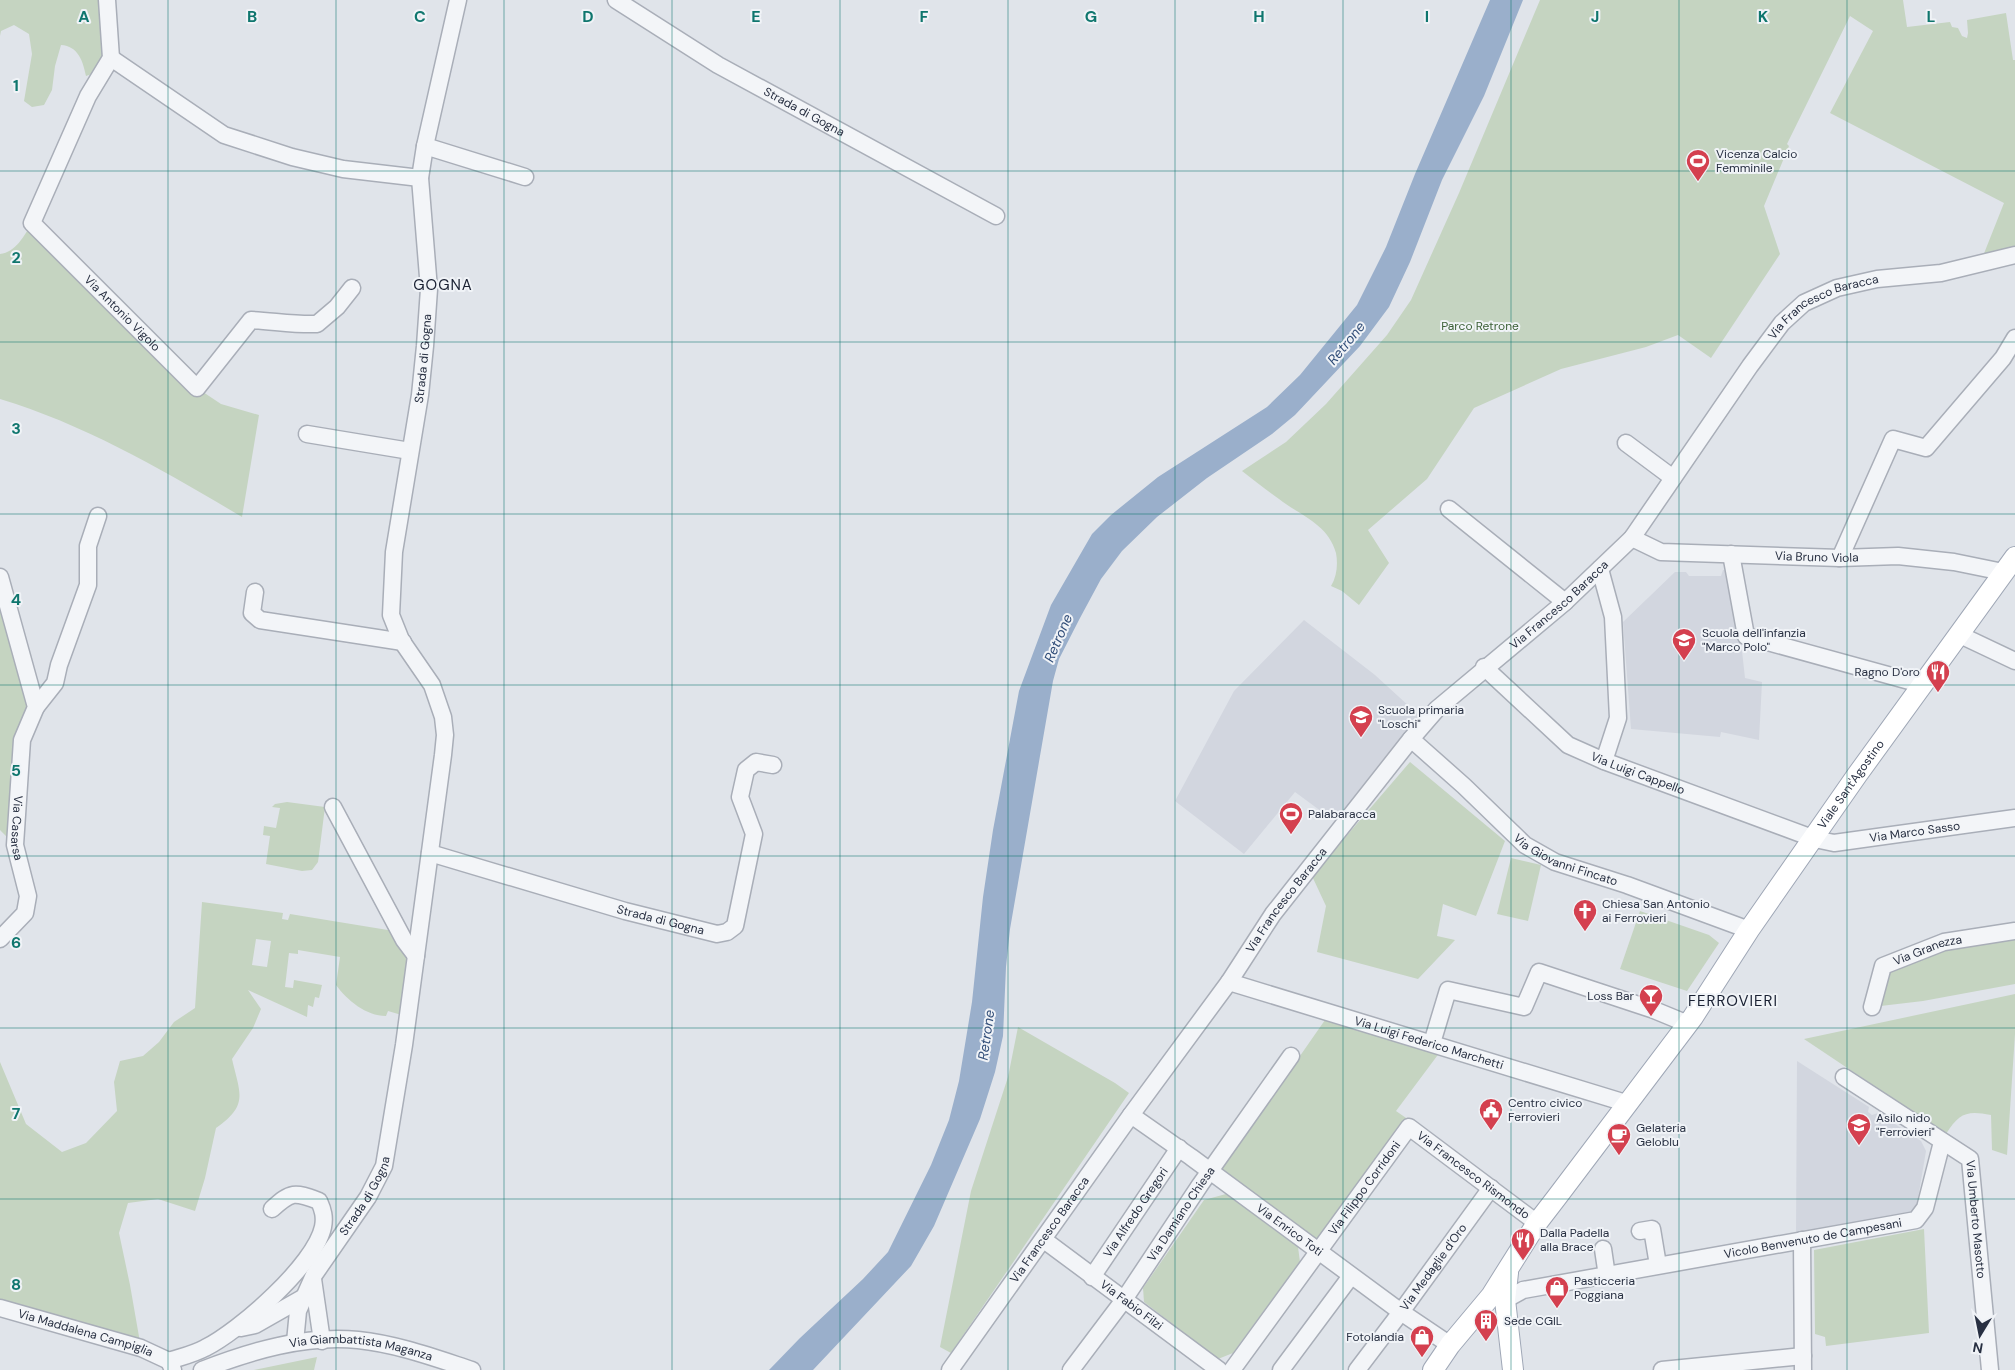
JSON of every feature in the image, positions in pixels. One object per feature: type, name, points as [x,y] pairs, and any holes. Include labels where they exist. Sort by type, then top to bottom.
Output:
[{"type":"main road","name":"Viale Sant'Agostino","points":[[1498,1298],[1509,1269],[1537,1223],[1691,1020],[1749,930],[1815,839],[1857,775],[2009,564]]},
{"type":"main road","points":[[1433,1370],[1450,1345],[1498,1298]]},
{"type":"main road","points":[[1498,1298],[1514,1370]]},
{"type":"street","points":[[106,0],[111,58],[224,135],[292,157],[342,169],[420,178]]},
{"type":"street","name":"Strada di Gogna","points":[[322,1341],[311,1297],[314,1275],[368,1197],[384,1166],[404,1045],[443,755],[443,717],[432,686],[403,642],[391,614],[394,552],[420,395],[429,289],[420,178],[425,146],[458,0]]},
{"type":"street","name":"Strada di Gogna","points":[[616,0],[718,65],[996,216]]},
{"type":"street","name":"Via Antonio Vigolo","points":[[111,58],[88,96],[32,223],[197,388],[251,320],[291,325],[317,324],[337,307],[352,288]]},
{"type":"street","points":[[425,146],[525,178]]},
{"type":"street","name":"Via Francesco Baracca","points":[[950,1370],[1131,1115],[1229,982],[1273,914],[1411,739],[1437,709],[1565,602],[1632,538],[1750,366],[1782,323],[1804,303],[1837,288],[1877,279],[1940,273],[2015,255]]},
{"type":"street","points":[[1840,558],[1893,439],[1926,448],[2003,358],[2015,338]]},
{"type":"street","points":[[307,434],[410,452]]},
{"type":"street","points":[[1626,444],[1673,478]]},
{"type":"street","points":[[1449,509],[1565,602]]},
{"type":"street","name":"Via Casarsa","points":[[0,939],[25,913],[28,896],[15,845],[22,740],[36,707],[56,683],[59,664],[88,586],[88,546],[98,516]]},
{"type":"street","name":"Via Bruno Viola","points":[[1632,538],[1661,552],[1840,558],[1898,556],[1954,562],[2009,564]]},
{"type":"street","points":[[1731,554],[1746,636],[1924,684]]},
{"type":"street","points":[[1600,569],[1613,617],[1618,718],[1604,761]]},
{"type":"street","points":[[0,577],[36,707]]},
{"type":"street","points":[[255,592],[252,613],[260,620],[403,642]]},
{"type":"street","points":[[1958,634],[2015,661]]},
{"type":"street","name":"Via Luigi Cappello","points":[[1484,668],[1568,745],[1604,761],[1815,839]]},
{"type":"street","name":"Via Giovanni Fincato","points":[[1411,739],[1526,845],[1555,862],[1627,885],[1749,930]]},
{"type":"street","name":"Strada di Gogna","points":[[430,853],[624,911],[717,934],[727,932],[735,926],[754,834],[740,797],[746,770],[756,762],[773,766]]},
{"type":"street","points":[[334,807],[404,940],[416,956]]},
{"type":"street","name":"Via Marco Sasso","points":[[1815,839],[1834,843],[2015,818]]},
{"type":"street","name":"Via Granezza","points":[[1872,1007],[1883,966],[1944,942],[2015,931]]},
{"type":"street","points":[[1432,1042],[1448,990],[1524,1007],[1540,972],[1654,1010],[1691,1020]]},
{"type":"street","name":"Via Luigi Federico Marchetti","points":[[1229,982],[1432,1042],[1629,1104]]},
{"type":"street","name":"Via Damiano Chiesa","points":[[1071,1370],[1123,1300],[1291,1056]]},
{"type":"street","name":"Via Umberto Masotto","points":[[1844,1077],[1970,1159],[1990,1370]]},
{"type":"street","name":"Via Enrico Toti","points":[[1131,1115],[1179,1148],[1351,1276],[1450,1345]]},
{"type":"street","name":"Via Francesco Rismondo","points":[[1409,1128],[1537,1223]]},
{"type":"street","name":"Via Filippo Corridoni","points":[[1232,1370],[1409,1128]]},
{"type":"street","name":"Vicolo Benvenuto de Campesani","points":[[1498,1298],[1523,1290],[1916,1220],[1924,1208],[1942,1142]]},
{"type":"street","name":"Via Alfredo Gregori","points":[[1092,1277],[1179,1148]]},
{"type":"street","name":"Via Medaglie d'Oro","points":[[1357,1370],[1491,1188]]},
{"type":"street","name":"Strada di Gogna","points":[[171,1366],[205,1349],[234,1330],[287,1284],[316,1243],[323,1228],[324,1213],[319,1201],[300,1194],[286,1196],[272,1209]]},
{"type":"street","points":[[1640,1231],[1652,1229],[1658,1265]]},
{"type":"street","name":"Via Fabio Filzi","points":[[1044,1240],[1219,1370]]},
{"type":"street","points":[[1662,1370],[1803,1363],[1802,1240]]},
{"type":"street","points":[[1603,1249],[1608,1276]]},
{"type":"street","points":[[1280,1370],[1351,1276]]},
{"type":"street","name":"Strada di Gogna","points":[[234,1330],[255,1325],[311,1297]]},
{"type":"street","name":"Strada di Gogna","points":[[295,1342],[298,1311],[311,1297]]},
{"type":"street","name":"Via Maddalena Campiglia","points":[[0,1308],[141,1348],[171,1366]]},
{"type":"street","name":"Via Giambattista Maganza","points":[[202,1370],[248,1354],[295,1342],[358,1340],[390,1346],[430,1363],[472,1370]]},
{"type":"shaded area","name":"Scuola dell'infanzia \"Marco Polo\"","points":[[1723,570],[1733,570],[1745,678],[1762,682],[1759,740],[1721,732],[1720,737],[1631,729],[1623,622],[1675,572],[1686,572],[1689,576],[1721,576]]},
{"type":"shaded area","points":[[1304,620],[1375,675],[1422,718],[1338,818],[1333,820],[1295,792],[1244,854],[1175,801],[1234,691]]},
{"type":"shaded area","name":"Asilo nido \"Ferrovieri\"","points":[[1797,1061],[1869,1107],[1868,1112],[1872,1115],[1878,1113],[1921,1141],[1926,1151],[1917,1204],[1909,1214],[1796,1235]]},
{"type":"green space","points":[[0,0],[107,0],[111,58],[95,73],[86,76],[76,51],[61,45],[55,66],[52,90],[44,105],[32,107],[24,101],[32,54],[29,34],[14,25],[1,31],[0,36]]},
{"type":"green space","name":"Parco Retrone","points":[[1540,0],[1903,0],[1907,27],[1950,22],[1952,27],[1958,28],[1962,36],[1967,38],[1967,20],[2006,13],[2013,60],[2015,60],[2015,247],[1983,256],[2004,203],[1830,113],[1873,31],[1850,16],[1787,144],[1789,146],[1764,206],[1780,254],[1711,358],[1678,335],[1646,347],[1561,369],[1474,408],[1427,479],[1368,530],[1389,563],[1359,605],[1342,591],[1331,586],[1336,574],[1337,557],[1327,535],[1313,522],[1274,496],[1242,471],[1286,442],[1326,404],[1387,335],[1411,300],[1459,193]]},
{"type":"green space","points":[[32,223],[197,388],[221,404],[259,415],[242,517],[124,450],[63,422],[0,399],[0,254],[6,253],[15,247]]},
{"type":"green space","points":[[0,577],[36,707],[22,740],[15,845],[0,830]]},
{"type":"green space","points":[[1410,762],[1505,841],[1476,916],[1443,904],[1437,936],[1455,940],[1418,979],[1317,952],[1326,906],[1312,876]]},
{"type":"green space","points":[[287,802],[325,807],[318,862],[312,870],[302,871],[266,864],[270,836],[263,835],[264,826],[276,828],[280,808],[272,807],[275,804]]},
{"type":"green space","points":[[1511,858],[1541,865],[1528,921],[1497,914]]},
{"type":"green space","points":[[202,902],[283,913],[282,919],[288,920],[290,914],[400,932],[414,957],[405,1016],[388,1011],[386,1016],[379,1015],[364,1010],[346,996],[336,985],[340,957],[298,950],[298,954],[289,953],[285,987],[293,988],[294,980],[322,985],[319,998],[315,997],[313,1007],[308,1005],[307,1017],[248,990],[261,1009],[253,1028],[232,1059],[238,1081],[238,1105],[234,1112],[216,1128],[205,1178],[195,1211],[158,1199],[128,1203],[119,1233],[141,1348],[0,1308],[0,1062],[26,1124],[62,1152],[86,1143],[117,1111],[114,1082],[120,1061],[143,1056],[159,1042],[174,1022],[195,1008]],"holes":[[[256,939],[271,941],[267,967],[252,965]]]},
{"type":"green space","points":[[1640,911],[1709,935],[1719,943],[1687,991],[1620,969]]},
{"type":"green space","points":[[2015,931],[2015,984],[1923,1001],[1872,1007],[1883,966]]},
{"type":"green space","points":[[2015,994],[2015,1034],[2007,1155],[1992,1150],[1991,1115],[1970,1113],[1964,1115],[1955,1121],[1946,1134],[1804,1039]]},
{"type":"green space","points":[[1325,1020],[1440,1052],[1396,1111],[1409,1120],[1319,1245],[1220,1171]]},
{"type":"green space","points":[[1018,1027],[1129,1093],[951,1353],[940,1347],[971,1191],[1008,1077]]},
{"type":"green space","points":[[1226,1194],[1298,1247],[1300,1262],[1233,1353],[1218,1359],[1144,1302],[1143,1288],[1204,1200]]},
{"type":"green space","points":[[1924,1229],[1929,1333],[1826,1346],[1825,1337],[1815,1334],[1814,1250]]},
{"type":"green space","points":[[317,1357],[314,1370],[254,1370]]},
{"type":"water","name":"Retrone","points":[[1490,0],[1523,0],[1484,96],[1442,180],[1410,262],[1389,307],[1360,346],[1295,415],[1272,434],[1207,478],[1157,517],[1122,551],[1101,579],[1059,659],[1053,681],[1010,929],[1006,967],[1003,1036],[995,1072],[980,1119],[934,1226],[911,1266],[813,1370],[769,1370],[863,1279],[888,1252],[931,1165],[949,1120],[959,1081],[972,1002],[983,897],[993,830],[1019,691],[1051,605],[1092,534],[1111,515],[1158,477],[1267,407],[1300,375],[1357,305],[1386,247],[1415,174]]},
{"type":"place","name":"Vicenza Calcio Femminile","points":[[1698,182]]},
{"type":"place","name":"Scuola dell'infanzia \"Marco Polo\"","points":[[1684,661]]},
{"type":"place","name":"Ragno D'oro","points":[[1938,693]]},
{"type":"place","name":"Scuola primaria \"Loschi\"","points":[[1361,738]]},
{"type":"place","name":"Palabaracca","points":[[1291,835]]},
{"type":"place","name":"Chiesa San Antonio ai Ferrovieri","points":[[1585,932]]},
{"type":"place","name":"Loss Bar","points":[[1651,1017]]},
{"type":"place","name":"Centro civico Ferrovieri","points":[[1491,1131]]},
{"type":"place","name":"Asilo nido \"Ferrovieri\"","points":[[1859,1146]]},
{"type":"place","name":"Gelateria Geloblu","points":[[1619,1156]]},
{"type":"place","name":"Dalla Padella alla Brace","points":[[1523,1261]]},
{"type":"place","name":"Pasticceria Poggiana","points":[[1557,1309]]},
{"type":"place","name":"Sede CGIL","points":[[1486,1342]]},
{"type":"place","name":"Fotolandia","points":[[1422,1358]]},
{"type":"district","name":"GOGNA","points":[[443,285]]},
{"type":"district","name":"FERROVIERI","points":[[1733,1001]]}]
